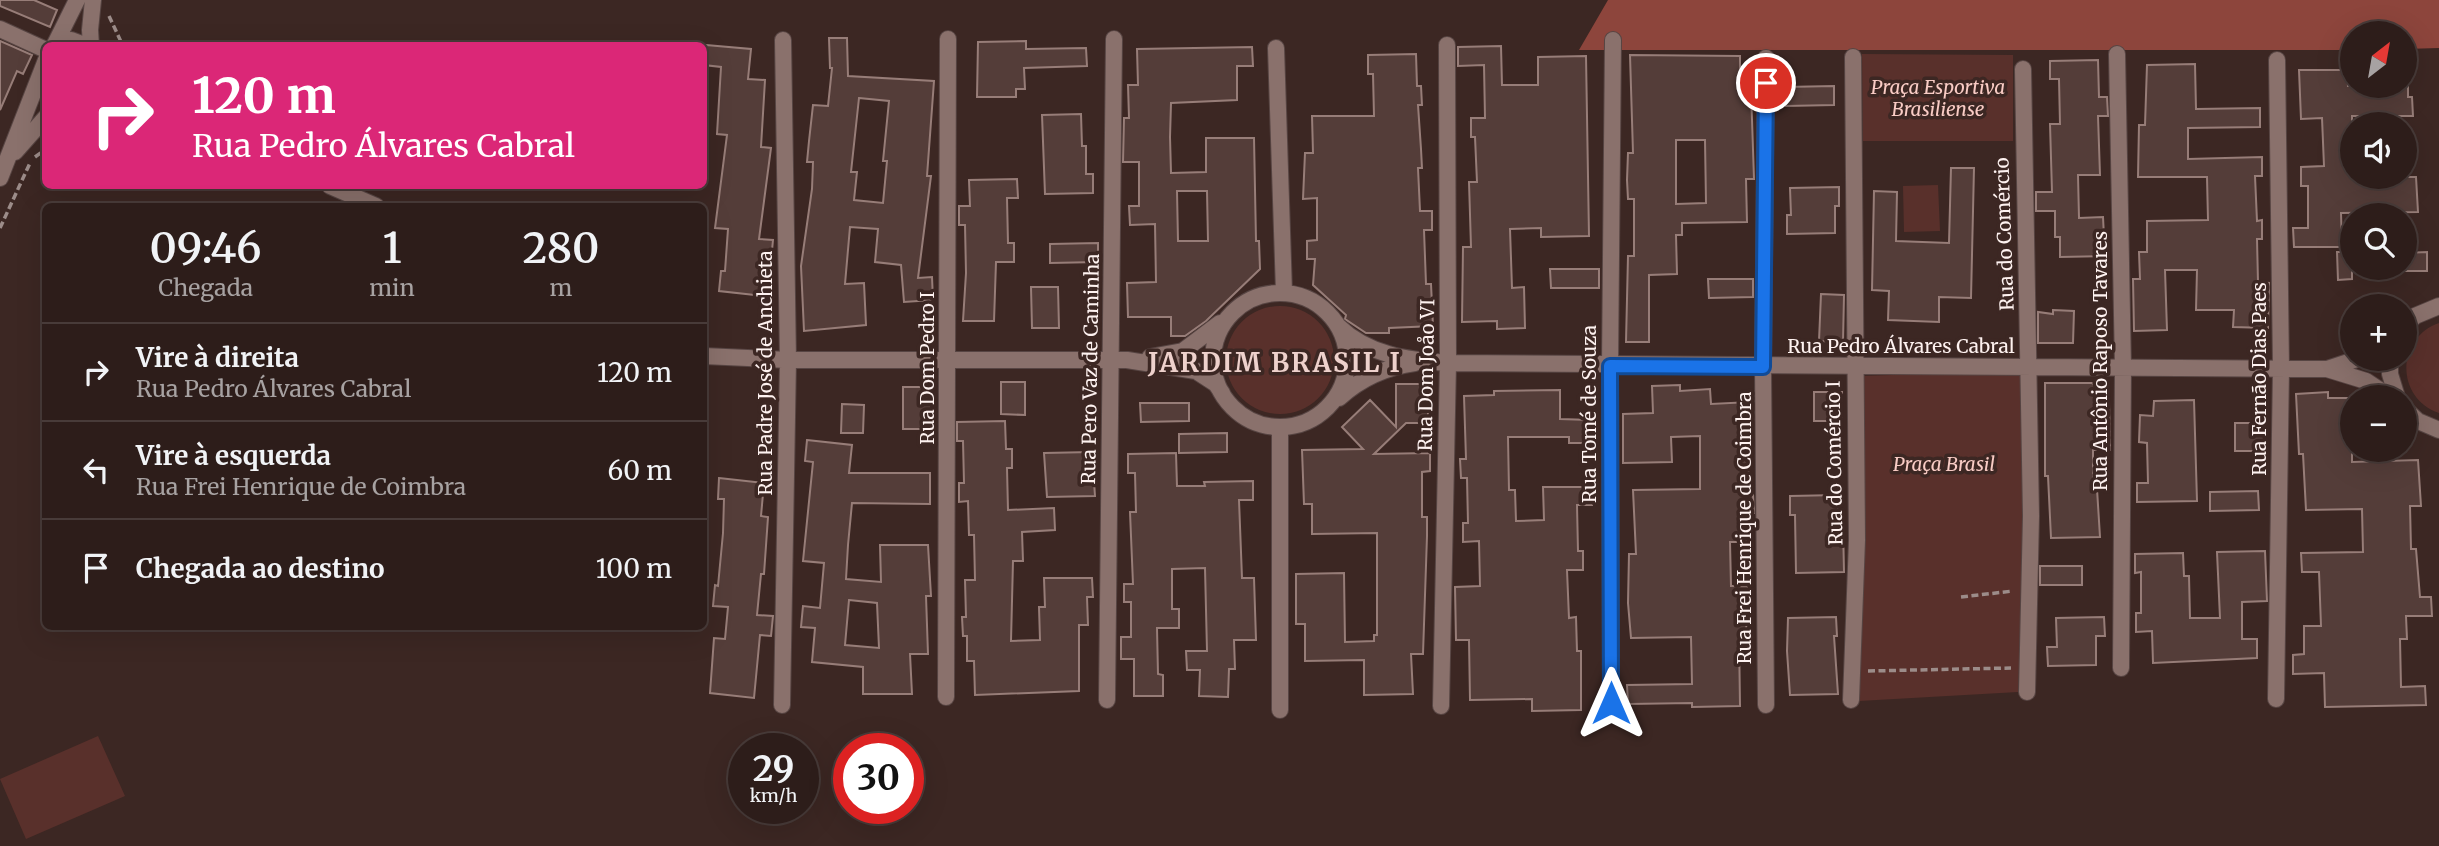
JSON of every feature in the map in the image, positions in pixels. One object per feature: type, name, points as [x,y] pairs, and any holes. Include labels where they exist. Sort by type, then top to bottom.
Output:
[{"type":"street","points":[[56,42],[77,0]]},
{"type":"street","points":[[89,42],[90,30],[100,4]]},
{"type":"street","points":[[0,29],[42,48]]},
{"type":"street","name":"Rua Dom Pedro I","points":[[946,697],[948,39]]},
{"type":"street","name":"Rua Pero Vaz de Caminha","points":[[1107,700],[1119,360],[1114,39]]},
{"type":"street","name":"Rua Padre José de Anchieta","points":[[782,705],[788,360],[783,40]]},
{"type":"street","name":"Rua Tomé de Souza","points":[[1611,703],[1613,40]]},
{"type":"street","name":"Rua Dom Joåo VI","points":[[1441,706],[1441,362],[1447,45]]},
{"type":"street","points":[[1276,48],[1284,292]]},
{"type":"street","name":"Rua Antônio Raposo Tavares","points":[[2117,54],[2123,367],[2122,668]]},
{"type":"street","name":"Rua do Comércio I","points":[[1851,700],[1857,540],[1853,57]]},
{"type":"street","name":"Rua Frei Henrique de Coimbra","points":[[1766,58],[1763,367],[1766,705]]},
{"type":"street","name":"Rua Fernão Dias Paes","points":[[2276,699],[2281,368],[2277,60]]},
{"type":"street","name":"Rua do Comércio","points":[[2023,69],[2029,367],[2026,692]]},
{"type":"street","points":[[0,178],[42,71]]},
{"type":"street","points":[[6,162],[42,122]]},
{"type":"street","points":[[337,189],[369,203]]},
{"type":"street","points":[[707,356],[788,360],[1119,360],[1183,351],[1253,298],[1284,292],[1316,303],[1338,326],[1344,339],[1347,367],[1338,395],[1326,409],[1304,422],[1280,427],[1250,419],[1230,403],[1216,383],[1196,370],[1119,360]]},
{"type":"street","points":[[2417,315],[2439,306]]},
{"type":"street","points":[[1222,393],[1213,369],[1214,348],[1220,329],[1234,311]]},
{"type":"street","name":"Rua Pedro Álvares Cabral","points":[[1338,326],[1361,345],[1441,362]]},
{"type":"street","name":"Rua Pedro Álvares Cabral","points":[[1326,409],[1353,386],[1382,370],[1441,362],[1610,366],[2327,369],[2372,385]]},
{"type":"street","name":"Rua Pedro Álvares Cabral","points":[[2327,369],[2340,365]]},
{"type":"street","points":[[2417,420],[2439,430]]},
{"type":"street","points":[[1280,427],[1280,710]]},
{"type":"path","points":[[100,4],[121,42]]},
{"type":"path","points":[[0,228],[28,165],[42,153]]},
{"type":"path","points":[[1961,597],[2029,590]]},
{"type":"path","points":[[1852,671],[2028,668]]},
{"type":"green space","name":"Praça Esportiva Brasiliense","points":[[1862,54],[2013,55],[2013,141],[1863,141]]},
{"type":"green space","points":[[1938,185],[1940,231],[1904,232],[1903,186]]},
{"type":"green space","points":[[1280,306],[1301,310],[1318,322],[1330,339],[1334,360],[1330,381],[1318,398],[1301,410],[1280,414],[1259,410],[1242,398],[1230,381],[1226,360],[1230,339],[1242,322],[1259,310]]},
{"type":"green space","points":[[2439,323],[2439,413],[2417,398],[2417,385],[2409,385],[2408,382],[2406,371],[2417,371],[2417,339]]},
{"type":"green space","name":"Praça Brasil","points":[[2024,373],[2025,517],[2018,692],[1859,701],[1862,539],[1860,376]]},
{"type":"green space","points":[[98,736],[125,796],[26,839],[0,779]]},
{"type":"shaded area","points":[[1608,0],[2439,0],[2439,48],[2417,49],[2417,21],[2340,21],[2340,50],[1579,50]]},
{"type":"building","points":[[0,0],[34,0],[57,10],[50,27],[0,6]]},
{"type":"building","points":[[829,38],[847,38],[848,76],[934,81],[927,176],[931,176],[918,278],[932,277],[933,300],[904,302],[901,265],[875,262],[878,229],[850,227],[845,284],[864,283],[866,325],[804,331],[801,266],[812,189],[813,162],[807,162],[809,141],[813,105],[828,106]],"holes":[[[859,98],[889,101],[883,161],[887,161],[883,203],[854,200],[857,172],[851,172]]]},
{"type":"building","points":[[0,41],[32,55],[23,74],[17,71],[0,110]]},
{"type":"building","points":[[1026,41],[1026,49],[1086,48],[1087,66],[1024,68],[1025,89],[1016,89],[1016,97],[977,97],[978,42]]},
{"type":"building","points":[[707,45],[751,49],[748,79],[765,80],[761,147],[771,148],[759,239],[773,240],[771,261],[767,260],[764,296],[719,291],[721,271],[725,271],[728,229],[715,228],[727,135],[717,134],[721,67],[707,65]]},
{"type":"building","points":[[1501,46],[1502,85],[1538,85],[1538,57],[1586,56],[1589,236],[1541,237],[1541,228],[1510,229],[1512,288],[1524,287],[1525,328],[1497,329],[1497,321],[1462,322],[1463,247],[1471,247],[1469,182],[1477,182],[1475,137],[1471,137],[1471,118],[1485,118],[1484,65],[1458,66],[1458,47]]},
{"type":"building","points":[[1252,47],[1253,66],[1237,66],[1237,100],[1171,103],[1171,173],[1206,172],[1206,138],[1254,138],[1256,241],[1259,241],[1260,269],[1206,321],[1185,336],[1171,336],[1171,317],[1128,317],[1127,283],[1156,282],[1155,224],[1130,225],[1129,206],[1139,206],[1139,162],[1123,162],[1124,118],[1129,118],[1128,85],[1138,85],[1137,49]],"holes":[[[1177,191],[1207,191],[1208,241],[1178,241]]]},
{"type":"building","points":[[1416,54],[1417,86],[1421,86],[1422,105],[1418,105],[1422,168],[1418,168],[1420,211],[1432,211],[1432,230],[1424,230],[1426,284],[1431,284],[1433,326],[1389,328],[1389,333],[1366,333],[1345,319],[1346,315],[1313,285],[1315,259],[1307,259],[1307,241],[1317,240],[1317,198],[1303,199],[1305,153],[1313,153],[1312,116],[1374,116],[1373,74],[1368,74],[1368,55]]},
{"type":"building","points":[[1630,55],[1740,56],[1740,91],[1751,90],[1754,179],[1746,179],[1747,222],[1682,223],[1682,235],[1676,235],[1677,274],[1649,275],[1649,342],[1626,342],[1628,256],[1634,256],[1634,199],[1628,199],[1628,153],[1633,153]],"holes":[[[1676,140],[1705,140],[1706,203],[1676,204]]]},
{"type":"building","points":[[2098,60],[2099,97],[2107,97],[2108,116],[2098,116],[2100,175],[2078,175],[2079,218],[2103,217],[2104,237],[2108,237],[2108,256],[2060,257],[2060,237],[2055,237],[2055,211],[2036,211],[2036,192],[2052,192],[2050,124],[2060,124],[2059,79],[2050,79],[2050,61]]},
{"type":"building","points":[[2195,64],[2196,109],[2260,108],[2260,127],[2188,128],[2188,159],[2262,157],[2262,176],[2255,176],[2257,221],[2262,220],[2262,239],[2257,239],[2258,282],[2269,283],[2268,328],[2233,327],[2234,310],[2196,310],[2197,270],[2165,270],[2167,330],[2134,331],[2133,279],[2140,279],[2139,252],[2147,252],[2147,221],[2208,220],[2207,177],[2138,177],[2139,125],[2145,125],[2147,65]]},
{"type":"building","points":[[2299,70],[2340,70],[2340,98],[2412,98],[2413,112],[2340,112],[2340,189],[2417,189],[2418,212],[2417,203],[2340,203],[2340,247],[2294,247],[2293,228],[2308,228],[2308,186],[2301,186],[2301,167],[2324,166],[2322,118],[2301,119]]},
{"type":"building","points":[[1834,86],[1834,105],[1786,106],[1785,87]]},
{"type":"building","points":[[1081,114],[1082,146],[1086,146],[1086,174],[1093,174],[1093,193],[1045,194],[1042,115]]},
{"type":"building","points":[[1951,168],[1974,168],[1971,298],[1939,297],[1939,322],[1888,320],[1889,291],[1872,290],[1874,191],[1897,192],[1896,241],[1949,243]]},
{"type":"building","points":[[1017,179],[1018,198],[1007,198],[1008,243],[1014,243],[1014,262],[996,262],[994,321],[963,321],[965,225],[959,225],[959,206],[970,206],[969,180]]},
{"type":"building","points":[[1839,187],[1839,206],[1835,206],[1835,233],[1787,234],[1787,215],[1791,215],[1790,188]]},
{"type":"building","points":[[1098,243],[1098,262],[1050,263],[1050,244]]},
{"type":"building","points":[[2337,252],[2340,252],[2340,280]]},
{"type":"building","points":[[2417,252],[2427,252],[2427,271],[2417,271]]},
{"type":"building","points":[[1550,269],[1599,269],[1599,288],[1551,288]]},
{"type":"building","points":[[1708,279],[1753,279],[1753,297],[1709,298]]},
{"type":"building","points":[[1031,287],[1058,287],[1059,328],[1032,328]]},
{"type":"building","points":[[1821,294],[1844,295],[1843,342],[1819,341]]},
{"type":"building","points":[[2053,310],[2074,311],[2073,343],[2038,343],[2038,312],[2053,314]]},
{"type":"building","points":[[1001,382],[1025,382],[1025,415],[1001,414]]},
{"type":"building","points":[[2045,383],[2092,383],[2109,401],[2110,450],[2093,450],[2093,489],[2097,489],[2100,537],[2051,538],[2048,476],[2045,476]]},
{"type":"building","points":[[1396,384],[1428,384],[1428,423],[1406,423],[1374,454],[1430,453],[1430,471],[1422,472],[1422,517],[1427,517],[1423,654],[1411,654],[1413,694],[1364,695],[1364,660],[1305,661],[1305,624],[1296,624],[1296,574],[1344,573],[1345,642],[1374,641],[1374,635],[1377,635],[1377,533],[1312,534],[1312,504],[1304,504],[1302,450],[1363,449],[1342,427],[1370,400],[1396,427]]},
{"type":"building","points":[[1680,385],[1680,391],[1710,389],[1711,404],[1750,402],[1752,448],[1748,449],[1749,494],[1753,494],[1754,513],[1746,513],[1746,542],[1730,542],[1731,586],[1748,586],[1746,635],[1739,635],[1740,706],[1692,707],[1692,703],[1628,704],[1627,685],[1692,684],[1691,637],[1631,638],[1628,603],[1629,554],[1636,554],[1633,490],[1700,489],[1700,436],[1671,437],[1672,462],[1623,463],[1623,414],[1653,413],[1652,386]]},
{"type":"building","points":[[903,387],[933,387],[933,429],[903,429]]},
{"type":"building","points":[[1560,390],[1560,419],[1591,420],[1591,443],[1569,443],[1569,437],[1508,437],[1509,490],[1515,490],[1516,521],[1544,520],[1543,487],[1590,487],[1592,505],[1577,505],[1578,551],[1583,551],[1583,570],[1567,570],[1569,618],[1576,617],[1577,651],[1581,651],[1581,710],[1532,711],[1532,699],[1470,700],[1469,640],[1456,640],[1455,587],[1480,586],[1479,541],[1463,542],[1463,523],[1468,523],[1467,478],[1461,478],[1460,459],[1466,459],[1464,396],[1494,395],[1494,391]]},
{"type":"building","points":[[1814,392],[1842,392],[1842,421],[1814,421]]},
{"type":"building","points":[[2328,392],[2328,398],[2340,398],[2340,462],[2418,460],[2421,506],[2410,506],[2411,549],[2416,549],[2420,597],[2431,597],[2432,616],[2406,616],[2407,639],[2400,639],[2401,687],[2425,686],[2426,705],[2325,707],[2324,673],[2293,674],[2293,655],[2304,654],[2304,626],[2321,626],[2319,572],[2302,572],[2301,553],[2363,552],[2362,509],[2306,510],[2303,454],[2299,454],[2296,394]]},
{"type":"building","points":[[2194,400],[2197,501],[2137,502],[2137,483],[2148,483],[2147,443],[2139,442],[2140,415],[2153,416],[2154,401]]},
{"type":"building","points":[[1140,403],[1189,403],[1189,421],[1141,422]]},
{"type":"building","points":[[842,404],[864,405],[863,433],[841,433]]},
{"type":"building","points":[[1005,421],[1006,449],[1012,449],[1012,468],[1007,468],[1008,510],[1054,508],[1055,530],[1022,532],[1023,561],[1013,561],[1011,641],[1040,640],[1039,607],[1045,607],[1044,578],[1092,578],[1093,597],[1087,597],[1088,625],[1079,625],[1079,691],[975,695],[974,661],[967,661],[967,636],[963,636],[962,617],[966,617],[965,580],[975,580],[974,535],[969,535],[968,501],[959,502],[959,483],[964,483],[963,441],[957,441],[957,422]]},
{"type":"building","points":[[2235,423],[2266,423],[2266,451],[2235,451]]},
{"type":"building","points":[[1227,433],[1227,452],[1179,453],[1179,434]]},
{"type":"building","points":[[807,440],[852,445],[849,473],[930,473],[930,504],[852,503],[848,545],[846,579],[881,582],[880,545],[928,545],[931,596],[926,596],[928,654],[910,654],[912,694],[863,694],[863,667],[812,662],[815,628],[801,627],[803,606],[820,608],[824,563],[803,561],[813,462],[805,461]],"holes":[[[849,600],[877,603],[879,648],[845,645]]]},
{"type":"building","points":[[1092,452],[1095,496],[1047,497],[1044,453]]},
{"type":"building","points":[[1176,453],[1177,486],[1205,486],[1204,482],[1253,481],[1253,500],[1239,500],[1242,578],[1254,578],[1256,640],[1234,640],[1235,669],[1229,669],[1228,697],[1199,696],[1200,670],[1187,670],[1186,651],[1207,651],[1205,568],[1172,569],[1172,609],[1179,609],[1179,628],[1157,628],[1158,674],[1163,675],[1163,696],[1134,696],[1134,659],[1121,659],[1121,637],[1131,637],[1131,602],[1124,602],[1124,584],[1133,584],[1130,512],[1136,512],[1135,473],[1128,473],[1128,454]]},
{"type":"building","points":[[719,478],[764,483],[761,516],[768,517],[764,574],[761,574],[757,615],[773,616],[771,636],[760,635],[754,698],[710,693],[714,638],[725,639],[728,607],[713,606],[715,585],[718,586],[723,533],[724,499],[718,499]]},
{"type":"building","points":[[2258,491],[2259,510],[2210,511],[2210,492]]},
{"type":"building","points":[[1838,495],[1838,525],[1843,525],[1844,572],[1796,573],[1795,515],[1790,515],[1790,496]]},
{"type":"building","points":[[2265,551],[2267,601],[2242,602],[2242,639],[2257,639],[2257,658],[2153,663],[2152,631],[2136,632],[2136,613],[2141,613],[2141,572],[2135,573],[2135,554],[2183,553],[2184,576],[2189,576],[2190,618],[2220,618],[2217,552]]},
{"type":"building","points":[[2040,566],[2082,566],[2082,585],[2040,585]]},
{"type":"building","points":[[1836,617],[1837,636],[1834,636],[1838,694],[1790,695],[1788,618]]},
{"type":"building","points":[[2104,617],[2105,636],[2096,636],[2096,665],[2048,666],[2047,647],[2057,647],[2056,618]]},
{"type":"district","name":"JARDIM BRASIL I","points":[[1275,363]]},
{"type":"route","points":[[1611,703],[1610,366],[1763,367],[1766,83]]}]
